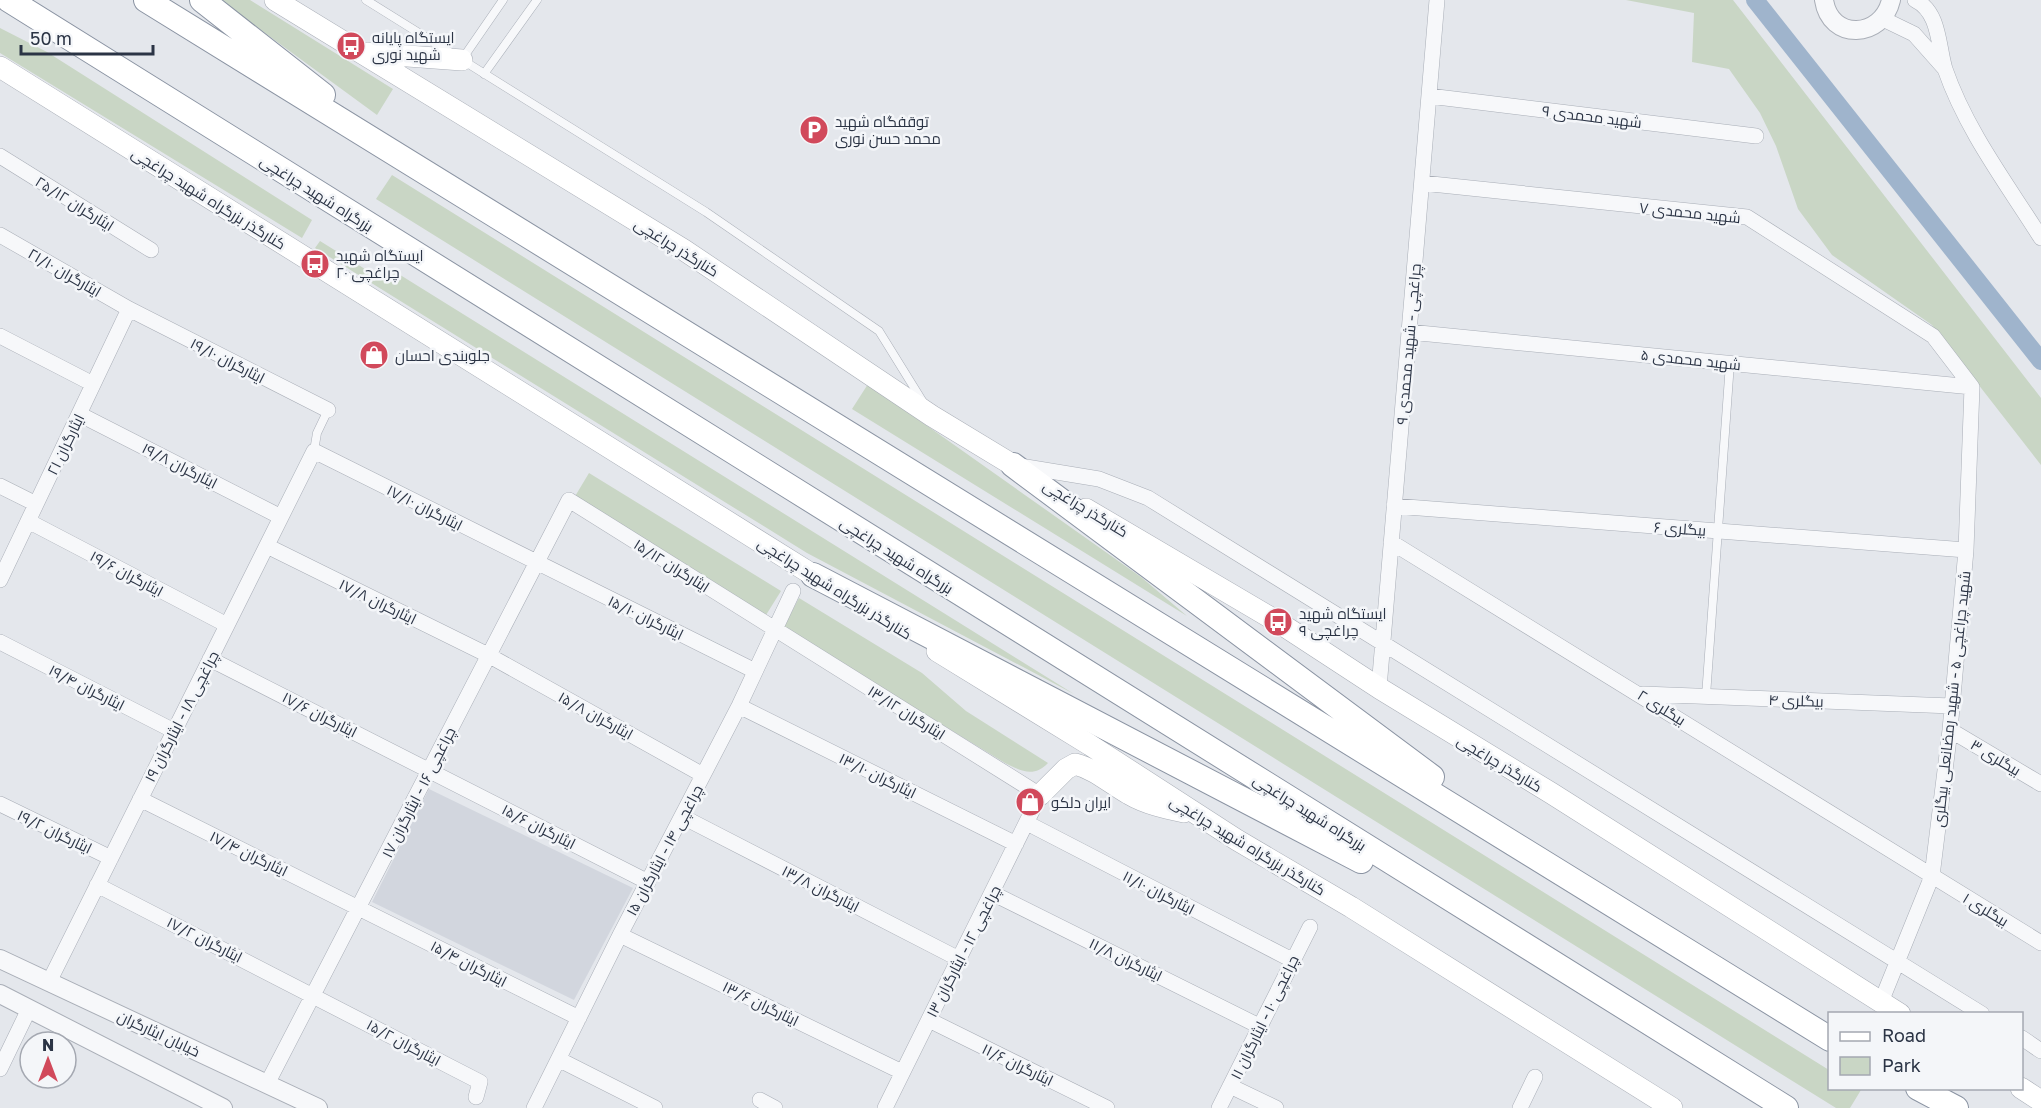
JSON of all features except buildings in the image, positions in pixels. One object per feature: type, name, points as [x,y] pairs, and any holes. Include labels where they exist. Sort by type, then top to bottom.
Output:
[{"type":"highway","name":"بزرگراه شهید چراغچی","points":[[9,0],[1786,1108]]},
{"type":"highway","points":[[146,0],[1828,1038]]},
{"type":"highway","points":[[202,0],[422,172]]},
{"type":"highway","points":[[0,8],[97,55]]},
{"type":"highway","points":[[1013,465],[1559,872]]},
{"type":"highway","points":[[813,575],[1533,950]]},
{"type":"highway","points":[[1911,1090],[1940,1108]]},
{"type":"highway","points":[[1920,1090],[1956,1108]]},
{"type":"main road","name":"کنارگذر چراغچی","points":[[275,0],[684,250],[932,416],[1278,622],[1379,688],[1551,793],[1897,1012]]},
{"type":"main road","points":[[361,52],[462,60]]},
{"type":"main road","name":"کنارگذر بزرگراه شهید چراغچی","points":[[0,67],[1672,1108]]},
{"type":"main road","points":[[1040,795],[1065,769],[1075,764],[1086,766],[1131,795],[1158,806],[1197,814]]},
{"type":"main road","points":[[2023,1090],[2041,1101]]},
{"type":"street","name":"۹ چراغچی - شهید محمدی","points":[[1379,688],[1437,0]]},
{"type":"street","points":[[1810,0],[1844,27],[1865,29],[1883,19],[1891,0]]},
{"type":"street","points":[[1824,0],[1828,14],[1835,22]]},
{"type":"street","points":[[1915,0],[1923,4],[1937,29],[1945,69],[1980,142],[2041,238]]},
{"type":"street","points":[[1883,19],[1914,34],[1945,69]]},
{"type":"street","name":"شهید محمدی ۹","points":[[1429,96],[1756,136]]},
{"type":"street","name":"ایثارگران ۲۵/۱۲","points":[[0,156],[151,250]]},
{"type":"street","name":"شهید محمدی ۷","points":[[1422,183],[1747,217],[1933,336],[1972,387]]},
{"type":"street","name":"ایثارگران ۲۱/۱۰","points":[[0,234],[129,309]]},
{"type":"street","name":"ایثارگران ۲۱","points":[[0,580],[129,309]]},
{"type":"street","name":"ایثارگران ۱۹/۱۰","points":[[129,309],[327,410]]},
{"type":"street","name":"شهید محمدی ۵","points":[[1409,332],[1972,387]]},
{"type":"street","points":[[0,336],[93,384]]},
{"type":"street","name":"شهید چراغچی ۵ - شهید رمضانعلی بیگلری","points":[[1881,1002],[1932,876],[1950,730],[1966,550],[1972,387]]},
{"type":"street","name":"ایثارگران ۱۹/۸","points":[[79,414],[281,517]]},
{"type":"street","name":"چراغچی ۱۸ - ایثارگران ۱۹","points":[[49,982],[314,451]]},
{"type":"street","name":"ایثارگران ۱۷/۱۰","points":[[314,451],[536,563]]},
{"type":"street","points":[[1013,465],[1099,479],[1148,498],[1979,1012]]},
{"type":"street","points":[[0,486],[36,504]]},
{"type":"street","name":"چراغچی ۱۶ - ایثارگران ۱۷","points":[[267,1084],[569,500]]},
{"type":"street","name":"ایثارگران ۱۵/۱۲","points":[[569,500],[775,630]]},
{"type":"street","name":"بیگلری ۶","points":[[1394,506],[1966,550]]},
{"type":"street","name":"ایثارگران ۱۹/۶","points":[[28,521],[227,626]]},
{"type":"street","name":"بیگلری ۲","points":[[1391,542],[1640,693],[1932,876]]},
{"type":"street","name":"ایثارگران ۱۷/۸","points":[[267,546],[488,655]]},
{"type":"street","name":"ایثارگران ۱۵/۱۰","points":[[536,563],[755,671]]},
{"type":"street","name":"چراغچی ۱۴ - ایثارگران ۱۵","points":[[534,1108],[560,1060],[620,935],[739,706],[793,591]]},
{"type":"street","name":"ایثارگران ۱۳/۱۲","points":[[775,630],[1040,795]]},
{"type":"street","name":"ایثارگران ۱۹/۴","points":[[0,642],[174,731]]},
{"type":"street","name":"ایثارگران ۱۵/۸","points":[[488,655],[704,775]]},
{"type":"street","name":"ایثارگران ۱۷/۶","points":[[210,659],[429,770]]},
{"type":"street","name":"بیگلری ۴","points":[[1640,693],[1952,706]]},
{"type":"street","name":"ایثارگران ۱۳/۱۰","points":[[739,706],[1016,844]]},
{"type":"street","name":"بیگلری ۳","points":[[1950,730],[2041,784]]},
{"type":"street","name":"ایثارگران ۱۵/۶","points":[[429,770],[648,882]]},
{"type":"street","name":"چراغچی ۱۲ - ایثارگران ۱۳","points":[[885,1108],[1040,795]]},
{"type":"street","name":"ایثارگران ۱۷/۴","points":[[140,799],[358,907]]},
{"type":"street","name":"ایثارگران ۱۹/۲","points":[[0,804],[111,858]]},
{"type":"street","name":"ایثارگران ۱۳/۸","points":[[683,817],[959,959]]},
{"type":"street","name":"ایثارگران ۱۱/۱۰","points":[[1027,823],[1292,960]]},
{"type":"street","name":"بیگلری ۱","points":[[1932,876],[2041,943]]},
{"type":"street","name":"ایثارگران ۱۷/۲","points":[[97,885],[314,994]]},
{"type":"street","name":"ایثارگران ۱۱/۸","points":[[992,893],[1259,1026]]},
{"type":"street","name":"ایثارگران ۱۵/۴","points":[[358,907],[579,1018]]},
{"type":"street","name":"چراغچی ۱۰ - ایثارگران ۱۱","points":[[1219,1108],[1310,927]]},
{"type":"street","name":"ایثارگران ۱۳/۶","points":[[620,935],[902,1072]]},
{"type":"street","name":"خیابان ایثارگران","points":[[0,959],[318,1108]]},
{"type":"street","points":[[0,994],[222,1108]]},
{"type":"street","name":"ایثارگران ۱۵/۲","points":[[314,994],[480,1082],[476,1097]]},
{"type":"street","points":[[0,1070],[29,1009]]},
{"type":"street","name":"ایثارگران ۱۱/۶","points":[[929,1020],[1107,1108]]},
{"type":"street","points":[[2023,1039],[2041,1051]]},
{"type":"street","points":[[560,1060],[655,1108]]},
{"type":"street","points":[[1520,1108],[1535,1077]]},
{"type":"street","points":[[1230,1086],[1276,1108]]},
{"type":"street","points":[[760,1100],[775,1108]]},
{"type":"lane","points":[[366,0],[706,212],[879,331],[932,416]]},
{"type":"lane","points":[[462,60],[503,0]]},
{"type":"lane","points":[[484,74],[537,0]]},
{"type":"lane","points":[[1706,696],[1730,363]]},
{"type":"lane","points":[[314,451],[317,433],[327,410]]},
{"type":"shaded area","points":[[429,789],[633,888],[574,1000],[372,902]]},
{"type":"green space","points":[[220,0],[250,0],[393,89],[377,115]]},
{"type":"green space","points":[[1626,0],[1733,0],[2041,398],[2041,465],[1932,325],[1832,255],[1798,209],[1776,146],[1760,113],[1729,69],[1692,62],[1694,13]]},
{"type":"green space","points":[[0,28],[47,52],[312,220],[302,238],[0,53]]},
{"type":"green space","points":[[392,175],[1828,1069],[1828,1090],[1861,1090],[1850,1108],[1836,1108],[376,199]]},
{"type":"green space","points":[[320,241],[381,279],[389,268],[1074,694],[807,553],[315,248]]},
{"type":"green space","points":[[868,384],[1141,577],[1187,616],[852,409]]},
{"type":"green space","points":[[589,473],[781,591],[766,615],[574,498]]},
{"type":"green space","points":[[799,598],[922,673],[966,711],[1048,763],[1043,768],[1027,772],[1005,763],[783,628]]},
{"type":"waterway","points":[[1755,0],[2041,361]]},
{"type":"place","name":"ایستگاه پایانه شهید نوری","points":[[351,46]]},
{"type":"place","name":"توقفگاه شهید محمد حسن نوری","points":[[814,130]]},
{"type":"place","name":"ایستگاه شهید چراغچی ۲۰","points":[[315,264]]},
{"type":"place","name":"جلوبندی احسان","points":[[374,355]]},
{"type":"place","name":"ایستگاه شهید چراغچی ۹","points":[[1278,622]]},
{"type":"place","name":"ایران دلکو","points":[[1030,802]]}]
